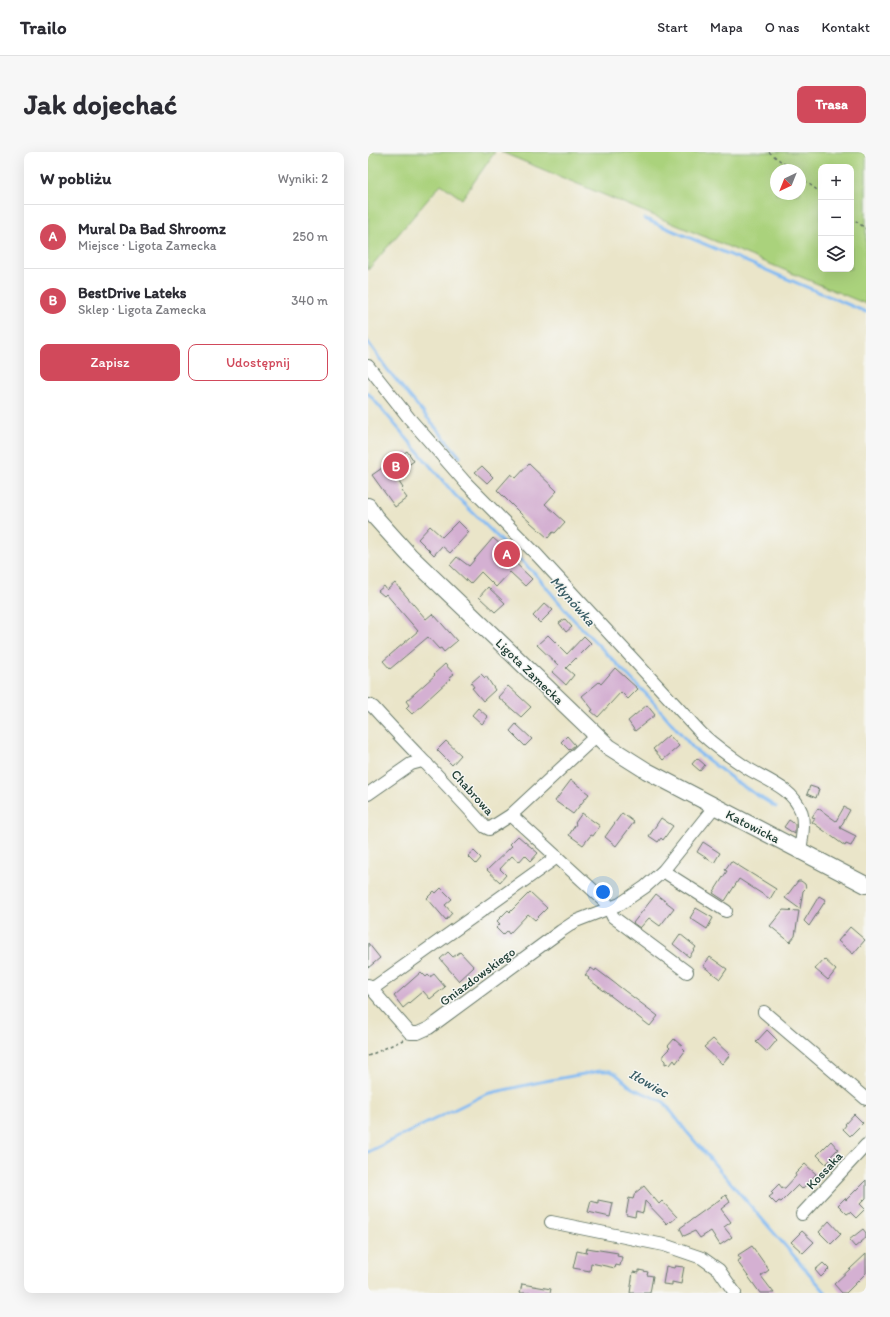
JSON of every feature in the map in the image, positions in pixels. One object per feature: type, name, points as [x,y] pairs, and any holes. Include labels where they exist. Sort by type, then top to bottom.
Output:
[{"type":"main road","name":"Ligota Zamecka","points":[[368,506],[375,517],[410,556],[609,746],[628,760],[715,806]]},
{"type":"main road","name":"Katowicka","points":[[715,806],[866,885]]},
{"type":"street","points":[[368,366],[409,418],[464,482],[538,556],[702,734],[714,745],[745,767],[770,780],[792,796],[803,819],[800,851]]},
{"type":"street","name":"Chabrowa","points":[[369,705],[455,792],[485,827],[489,829],[511,815],[597,735]]},
{"type":"street","points":[[368,794],[411,764],[422,761],[428,765]]},
{"type":"street","name":"Katowicka","points":[[609,908],[620,904],[664,871],[715,806]]},
{"type":"street","points":[[511,815],[606,902],[613,917],[687,972]]},
{"type":"street","points":[[410,1034],[370,987],[557,857]]},
{"type":"street","points":[[664,871],[726,911]]},
{"type":"street","name":"Gniazdowskiego","points":[[410,1034],[418,1033],[429,1028],[576,921],[609,908]]},
{"type":"street","points":[[764,1012],[866,1099]]},
{"type":"street","name":"Kossaka","points":[[802,1214],[866,1145]]},
{"type":"street","points":[[551,1222],[664,1245],[702,1258],[719,1270],[735,1293]]},
{"type":"path","points":[[769,152],[784,164]]},
{"type":"path","points":[[806,182],[818,191]]},
{"type":"path","points":[[854,219],[866,229]]},
{"type":"path","points":[[368,1056],[403,1040],[410,1034]]},
{"type":"green space","points":[[368,152],[495,152],[462,199],[441,184],[368,270]]},
{"type":"green space","points":[[501,152],[866,152],[866,304]]},
{"type":"building","points":[[407,451],[414,461],[407,466],[410,469],[397,479],[403,488],[401,490],[407,498],[395,507],[372,475]]},
{"type":"building","points":[[529,464],[557,491],[545,504],[565,522],[548,538],[497,490],[511,474],[516,478]]},
{"type":"building","points":[[482,466],[493,477],[487,483],[475,472]]},
{"type":"building","points":[[458,521],[469,532],[450,553],[442,546],[434,555],[418,539],[430,526],[442,537]]},
{"type":"building","points":[[493,538],[501,545],[499,547],[532,579],[525,586],[510,572],[496,587],[481,572],[470,584],[450,565],[457,557],[469,566]]},
{"type":"building","points":[[395,583],[426,619],[432,614],[435,616],[457,641],[444,652],[441,648],[439,649],[428,637],[390,669],[383,661],[418,631],[386,594],[384,596],[378,591],[384,586],[387,590]]},
{"type":"building","points":[[488,587],[505,603],[495,612],[479,597]]},
{"type":"building","points":[[545,603],[553,610],[540,623],[533,616]]},
{"type":"building","points":[[565,619],[572,627],[566,632],[559,623]]},
{"type":"building","points":[[548,635],[567,654],[584,636],[591,643],[566,668],[574,675],[566,685],[552,672],[558,665],[537,645]]},
{"type":"building","points":[[445,664],[454,674],[412,714],[406,708],[409,705],[406,701]]},
{"type":"building","points":[[615,668],[638,689],[628,699],[621,692],[598,717],[591,711],[593,710],[582,696],[599,682],[601,684]]},
{"type":"building","points":[[481,674],[485,678],[486,676],[495,690],[483,701],[472,688],[474,687],[471,683]]},
{"type":"building","points":[[508,686],[531,707],[521,717],[498,697]]},
{"type":"building","points":[[647,705],[655,715],[635,731],[628,721]]},
{"type":"building","points":[[478,708],[488,717],[482,724],[472,715]]},
{"type":"building","points":[[516,724],[532,739],[525,746],[510,731]]},
{"type":"building","points":[[669,735],[679,746],[663,760],[653,749]]},
{"type":"building","points":[[567,736],[575,745],[569,750],[561,742]]},
{"type":"building","points":[[446,741],[461,755],[452,765],[437,750]]},
{"type":"building","points":[[697,758],[705,765],[700,771],[692,764]]},
{"type":"building","points":[[571,780],[589,794],[573,814],[555,801]]},
{"type":"building","points":[[810,786],[819,789],[816,798],[807,794]]},
{"type":"building","points":[[844,807],[850,810],[840,828],[856,836],[851,846],[846,844],[845,846],[812,822],[815,818],[812,817],[818,808],[836,821]]},
{"type":"building","points":[[582,813],[600,826],[593,836],[591,835],[583,845],[569,835]]},
{"type":"building","points":[[622,813],[634,822],[616,846],[605,837]]},
{"type":"building","points":[[661,818],[673,826],[663,840],[661,838],[658,842],[649,836]]},
{"type":"building","points":[[789,820],[795,824],[795,834],[784,827]]},
{"type":"building","points":[[518,836],[538,853],[531,861],[525,855],[519,862],[512,856],[500,869],[506,875],[500,882],[487,870],[512,846],[510,844]]},
{"type":"building","points":[[703,842],[720,853],[714,863],[697,852]]},
{"type":"building","points":[[474,851],[481,858],[476,864],[468,856]]},
{"type":"building","points":[[731,861],[776,889],[770,899],[739,879],[725,901],[713,893],[727,871],[725,870]]},
{"type":"building","points":[[798,881],[805,884],[806,888],[803,891],[800,909],[785,898]]},
{"type":"building","points":[[441,888],[452,899],[445,905],[452,913],[446,920],[427,898],[434,891],[436,893]]},
{"type":"building","points":[[530,892],[547,908],[535,920],[528,914],[509,934],[507,931],[503,935],[496,928],[500,924],[497,921],[508,910],[510,912]]},
{"type":"building","points":[[656,894],[674,908],[660,926],[649,918],[640,928],[633,923]]},
{"type":"building","points":[[819,896],[826,900],[809,926],[804,921]]},
{"type":"building","points":[[696,908],[713,918],[707,929],[690,918]]},
{"type":"building","points":[[783,910],[799,911],[795,936],[790,942],[770,926]]},
{"type":"building","points":[[850,927],[865,940],[853,954],[838,941]]},
{"type":"building","points":[[680,934],[696,947],[689,957],[673,944]]},
{"type":"building","points":[[368,943],[380,958],[368,968]]},
{"type":"building","points":[[448,952],[453,957],[460,952],[474,967],[459,981],[440,959]]},
{"type":"building","points":[[710,957],[727,969],[720,979],[703,966]]},
{"type":"building","points":[[824,959],[836,970],[828,980],[815,969]]},
{"type":"building","points":[[591,968],[595,971],[596,969],[658,1016],[650,1026],[588,979],[589,978],[585,975]]},
{"type":"building","points":[[421,972],[426,977],[428,975],[430,977],[434,974],[445,987],[430,999],[423,991],[403,1008],[394,996]]},
{"type":"building","points":[[767,1030],[777,1040],[767,1052],[756,1042]]},
{"type":"building","points":[[674,1039],[683,1047],[682,1048],[685,1051],[676,1063],[674,1060],[670,1065],[668,1063],[665,1064],[663,1055],[670,1048],[668,1046]]},
{"type":"building","points":[[713,1039],[730,1055],[722,1064],[704,1047]]},
{"type":"building","points":[[854,1114],[863,1123],[850,1136],[843,1129],[846,1125],[845,1124]]},
{"type":"building","points":[[831,1141],[838,1149],[826,1164],[817,1155]]},
{"type":"building","points":[[805,1164],[816,1174],[802,1189],[798,1185],[781,1202],[779,1201],[776,1204],[769,1197],[773,1194],[771,1192],[779,1184],[782,1188],[785,1188],[796,1176],[795,1174]]},
{"type":"building","points":[[866,1180],[866,1198],[860,1204],[865,1209],[856,1218],[850,1212],[847,1214],[838,1205],[845,1198],[846,1200]]},
{"type":"building","points":[[644,1186],[659,1204],[662,1201],[677,1217],[667,1224],[645,1201],[643,1213],[636,1211],[635,1217],[626,1215],[629,1198],[633,1199],[635,1193]]},
{"type":"building","points":[[726,1195],[730,1202],[721,1209],[731,1222],[724,1227],[732,1237],[720,1245],[711,1231],[700,1238],[695,1231],[684,1236],[680,1228]]},
{"type":"building","points":[[598,1200],[613,1203],[610,1217],[588,1212],[591,1201],[598,1203]]},
{"type":"building","points":[[829,1221],[841,1234],[831,1244],[819,1232]]},
{"type":"building","points":[[863,1229],[866,1233],[866,1238],[855,1247],[849,1240]]},
{"type":"building","points":[[802,1231],[814,1242],[803,1253],[791,1242]]},
{"type":"building","points":[[752,1246],[769,1270],[761,1276],[774,1293],[760,1293],[737,1261],[741,1259],[738,1255]]},
{"type":"building","points":[[587,1248],[618,1253],[617,1256],[622,1257],[620,1266],[616,1265],[615,1268],[591,1263],[590,1271],[573,1268],[577,1251],[586,1253]]},
{"type":"building","points":[[866,1254],[866,1273],[846,1293],[842,1293],[834,1284]]},
{"type":"building","points":[[823,1263],[829,1269],[821,1277],[815,1270]]},
{"type":"building","points":[[666,1266],[674,1268],[675,1266],[684,1267],[681,1284],[672,1282],[672,1285],[663,1284]]},
{"type":"building","points":[[639,1270],[648,1272],[647,1275],[653,1276],[650,1293],[630,1293],[633,1272],[639,1273]]},
{"type":"building","points":[[522,1284],[551,1289],[550,1293],[520,1293]]},
{"type":"waterway","points":[[645,219],[866,312]]},
{"type":"waterway","points":[[368,342],[387,369],[460,457]]},
{"type":"waterway","name":"Młynówka","points":[[368,393],[455,495],[536,575],[573,619],[649,697],[694,749],[738,783],[776,807]]},
{"type":"waterway","name":"Iłowiec","points":[[368,1152],[486,1094],[540,1082],[600,1071],[610,1071],[616,1074],[632,1088],[664,1102],[686,1131],[826,1293]]},
{"type":"place","name":"BestDrive Lateks","points":[[396,466]]},
{"type":"place","name":"Mural Da Bad Shroomz","points":[[507,554]]}]
